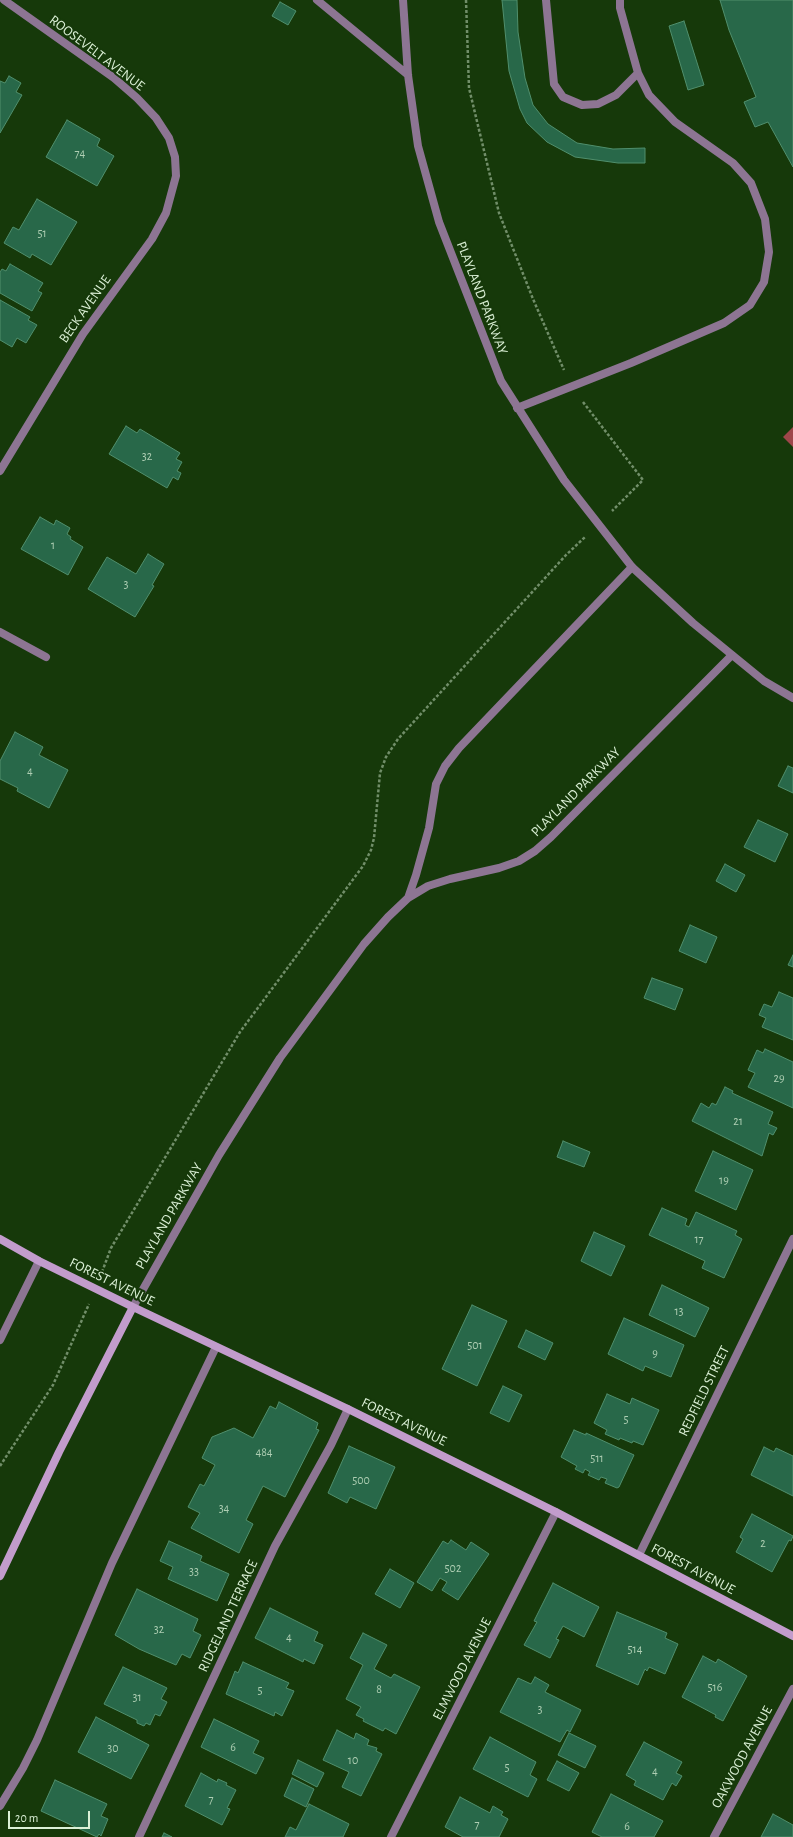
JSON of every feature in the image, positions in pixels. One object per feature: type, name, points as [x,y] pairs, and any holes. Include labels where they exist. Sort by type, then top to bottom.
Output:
[{"type":"street","name":"ROOSEVELT AVENUE","points":[[4,0],[114,78],[137,98],[156,118],[169,138],[175,157]]},
{"type":"street","points":[[316,0],[408,75]]},
{"type":"street","name":"PLAYLAND PARKWAY","points":[[402,0],[408,75],[418,146],[439,222],[501,381],[564,480],[632,567],[680,613],[764,681],[793,698]]},
{"type":"street","points":[[546,0],[554,84],[563,97],[582,105],[598,104],[616,96],[638,73]]},
{"type":"street","points":[[518,408],[631,363],[724,323],[750,305],[764,282],[769,252],[765,219],[751,183],[733,163],[675,122],[649,95],[638,73],[620,8],[620,0]]},
{"type":"street","name":"BECK AVENUE","points":[[0,471],[83,334],[152,238],[166,213],[176,176],[175,157]]},
{"type":"street","name":"PLAYLAND PARKWAY","points":[[408,898],[428,834],[436,784],[445,766],[459,748],[632,567]]},
{"type":"street","points":[[0,632],[46,657]]},
{"type":"street","name":"PLAYLAND PARKWAY","points":[[0,1576],[56,1459],[133,1307],[219,1155],[280,1058],[364,944],[408,898],[436,884],[513,864],[535,851],[551,838],[732,655]]},
{"type":"street","name":"FOREST AVENUE","points":[[0,1238],[40,1261],[96,1289],[348,1409],[556,1512],[793,1636]]},
{"type":"street","name":"REDFIELD STREET","points":[[639,1555],[793,1239]]},
{"type":"street","points":[[0,1340],[3,1325],[40,1261]]},
{"type":"street","points":[[0,1806],[23,1768],[37,1740],[112,1563],[216,1347]]},
{"type":"street","name":"RIDGELAND TERRACE","points":[[139,1837],[274,1546],[331,1445],[348,1409]]},
{"type":"street","name":"ELMWOOD AVENUE","points":[[391,1837],[556,1512]]},
{"type":"street","name":"OAKWOOD AVENUE","points":[[714,1837],[793,1689]]},
{"type":"path","points":[[0,1466],[53,1385],[96,1289],[111,1248],[240,1032],[363,866],[371,850],[374,838],[380,773],[386,757],[398,739],[566,555],[643,480],[571,387],[533,299],[500,213],[469,88],[466,0]]},
{"type":"shaded area","points":[[793,427],[793,447],[783,437]]},
{"type":"building","points":[[502,0],[517,0],[518,32],[525,78],[533,105],[548,124],[577,143],[613,149],[645,148],[645,163],[618,163],[575,157],[547,142],[527,123],[520,109],[509,71]]},
{"type":"building","points":[[720,0],[793,0],[793,167],[768,122],[755,127],[744,102],[756,97],[729,30]]},
{"type":"building","points":[[280,2],[296,11],[288,25],[272,16]]},
{"type":"building","points":[[684,21],[704,85],[688,90],[669,26]]},
{"type":"building","points":[[9,76],[21,83],[16,92],[22,95],[0,133],[0,81],[5,83]]},
{"type":"building","points":[[67,120],[100,139],[97,146],[114,156],[97,186],[46,157]]},
{"type":"building","points":[[37,199],[77,222],[51,265],[32,254],[30,258],[4,243],[13,227],[19,230]]},
{"type":"building","points":[[10,264],[43,283],[38,291],[42,293],[32,311],[0,293],[0,272],[2,269],[6,271]]},
{"type":"building","points":[[0,300],[30,317],[28,320],[37,325],[26,343],[17,338],[12,347],[0,340]]},
{"type":"building","points":[[126,426],[137,433],[140,429],[180,453],[176,459],[182,462],[177,471],[181,473],[178,480],[173,477],[167,488],[109,454]]},
{"type":"building","points":[[40,517],[54,525],[56,520],[70,528],[67,534],[71,537],[70,539],[83,547],[68,575],[21,549]]},
{"type":"building","points":[[148,554],[164,564],[152,585],[154,586],[135,617],[88,589],[107,557],[136,574]]},
{"type":"building","points":[[15,732],[43,747],[39,755],[68,770],[49,808],[17,791],[18,788],[0,779],[0,761]]},
{"type":"building","points":[[788,766],[793,768],[793,793],[778,786]]},
{"type":"building","points":[[758,820],[788,834],[775,862],[744,847]]},
{"type":"building","points":[[725,864],[745,875],[736,892],[716,881]]},
{"type":"building","points":[[690,925],[717,937],[706,963],[679,951]]},
{"type":"building","points":[[793,955],[793,967],[788,965]]},
{"type":"building","points":[[652,978],[683,989],[675,1010],[644,998]]},
{"type":"building","points":[[779,992],[793,998],[793,1040],[762,1027],[766,1018],[759,1015],[764,1004],[772,1007]]},
{"type":"building","points":[[765,1049],[793,1062],[793,1108],[748,1087],[755,1073],[748,1070],[757,1050],[763,1053]]},
{"type":"building","points":[[725,1087],[733,1091],[732,1093],[773,1112],[768,1124],[777,1128],[773,1135],[769,1133],[762,1156],[692,1121],[701,1103],[709,1108],[712,1103],[716,1105]]},
{"type":"building","points":[[563,1141],[590,1152],[584,1167],[557,1157]]},
{"type":"building","points":[[713,1151],[753,1170],[736,1210],[695,1191]]},
{"type":"building","points":[[662,1208],[687,1219],[685,1225],[689,1227],[696,1212],[737,1231],[735,1235],[742,1239],[724,1278],[702,1268],[705,1261],[649,1235]]},
{"type":"building","points":[[594,1232],[625,1246],[611,1276],[581,1261]]},
{"type":"building","points":[[662,1285],[709,1308],[695,1337],[649,1315]]},
{"type":"building","points":[[472,1305],[507,1321],[477,1386],[442,1369]]},
{"type":"building","points":[[624,1318],[684,1345],[671,1377],[645,1366],[643,1371],[608,1354]]},
{"type":"building","points":[[526,1330],[553,1343],[545,1360],[518,1347]]},
{"type":"building","points":[[503,1386],[522,1395],[509,1422],[490,1413]]},
{"type":"building","points":[[607,1394],[630,1404],[632,1398],[659,1410],[643,1445],[633,1441],[632,1443],[620,1438],[619,1440],[605,1434],[607,1430],[594,1423]]},
{"type":"building","points":[[279,1402],[318,1423],[316,1429],[319,1430],[285,1497],[263,1486],[246,1520],[253,1524],[239,1553],[191,1528],[200,1513],[188,1507],[200,1484],[204,1486],[215,1465],[202,1458],[212,1437],[234,1428],[253,1438],[270,1406],[276,1409]]},
{"type":"building","points":[[574,1430],[586,1435],[586,1433],[634,1455],[619,1487],[617,1488],[605,1483],[607,1479],[601,1477],[599,1480],[588,1475],[590,1472],[585,1469],[583,1473],[575,1469],[577,1466],[561,1457]]},
{"type":"building","points":[[349,1446],[395,1467],[376,1509],[350,1497],[347,1503],[328,1493]]},
{"type":"building","points":[[764,1447],[774,1452],[776,1448],[793,1456],[793,1496],[751,1475]]},
{"type":"building","points":[[752,1514],[793,1536],[791,1541],[789,1540],[772,1572],[736,1552],[743,1539],[740,1537]]},
{"type":"building","points":[[451,1540],[466,1550],[471,1542],[489,1554],[458,1600],[442,1590],[447,1582],[440,1578],[432,1591],[417,1582],[443,1541],[448,1544]]},
{"type":"building","points":[[169,1541],[202,1556],[200,1561],[229,1574],[217,1601],[168,1579],[173,1567],[160,1561]]},
{"type":"building","points":[[390,1569],[414,1583],[400,1608],[375,1594]]},
{"type":"building","points":[[553,1583],[599,1607],[584,1637],[563,1626],[556,1639],[559,1640],[550,1658],[524,1645],[537,1622],[534,1621]]},
{"type":"building","points":[[137,1589],[198,1619],[193,1631],[201,1635],[190,1658],[182,1654],[176,1665],[139,1649],[115,1635]]},
{"type":"building","points":[[270,1608],[318,1632],[314,1641],[323,1645],[314,1664],[304,1659],[303,1662],[255,1638]]},
{"type":"building","points":[[617,1612],[667,1633],[665,1638],[678,1644],[665,1674],[649,1667],[647,1671],[645,1669],[638,1685],[596,1666]]},
{"type":"building","points":[[363,1633],[387,1645],[374,1669],[391,1678],[394,1674],[420,1687],[396,1734],[385,1728],[383,1731],[363,1721],[364,1719],[356,1715],[361,1707],[346,1699],[363,1665],[350,1658]]},
{"type":"building","points":[[703,1656],[716,1663],[718,1659],[747,1676],[723,1721],[715,1717],[716,1715],[682,1697]]},
{"type":"building","points":[[243,1662],[289,1683],[286,1688],[294,1691],[282,1716],[275,1712],[274,1716],[226,1694],[235,1671],[238,1673]]},
{"type":"building","points":[[123,1667],[167,1688],[161,1699],[167,1702],[160,1716],[155,1714],[150,1725],[146,1723],[144,1726],[137,1723],[137,1720],[104,1704]]},
{"type":"building","points":[[535,1677],[549,1685],[545,1692],[581,1710],[570,1732],[567,1730],[560,1742],[500,1712],[518,1678],[531,1684]]},
{"type":"building","points":[[96,1717],[149,1745],[131,1779],[78,1752]]},
{"type":"building","points":[[214,1719],[259,1741],[253,1753],[264,1758],[256,1774],[201,1747]]},
{"type":"building","points":[[337,1730],[354,1739],[356,1733],[369,1740],[367,1745],[377,1748],[376,1751],[382,1754],[361,1796],[342,1787],[349,1772],[323,1760]]},
{"type":"building","points":[[569,1733],[596,1746],[585,1768],[558,1755]]},
{"type":"building","points":[[490,1737],[536,1762],[530,1775],[537,1779],[528,1797],[473,1769]]},
{"type":"building","points":[[644,1742],[682,1762],[676,1773],[682,1776],[676,1786],[672,1783],[663,1800],[634,1785],[636,1781],[626,1775]]},
{"type":"building","points":[[298,1760],[324,1773],[317,1787],[292,1774]]},
{"type":"building","points":[[557,1761],[579,1773],[569,1791],[547,1780]]},
{"type":"building","points":[[201,1773],[217,1782],[218,1779],[227,1783],[226,1785],[236,1790],[227,1808],[230,1809],[222,1825],[185,1806]]},
{"type":"building","points":[[292,1778],[314,1789],[306,1807],[284,1796]]},
{"type":"building","points":[[55,1780],[107,1804],[101,1816],[108,1819],[101,1836],[99,1834],[97,1837],[41,1811]]},
{"type":"building","points":[[611,1794],[663,1821],[654,1837],[602,1837],[592,1832]]},
{"type":"building","points":[[460,1797],[490,1813],[493,1806],[503,1812],[501,1815],[508,1819],[499,1837],[463,1837],[445,1827]]},
{"type":"building","points":[[309,1804],[349,1824],[343,1837],[285,1837],[290,1827],[296,1830]]},
{"type":"building","points":[[773,1814],[793,1825],[793,1837],[761,1837]]},
{"type":"building","points":[[164,1833],[172,1837],[162,1837]]}]
